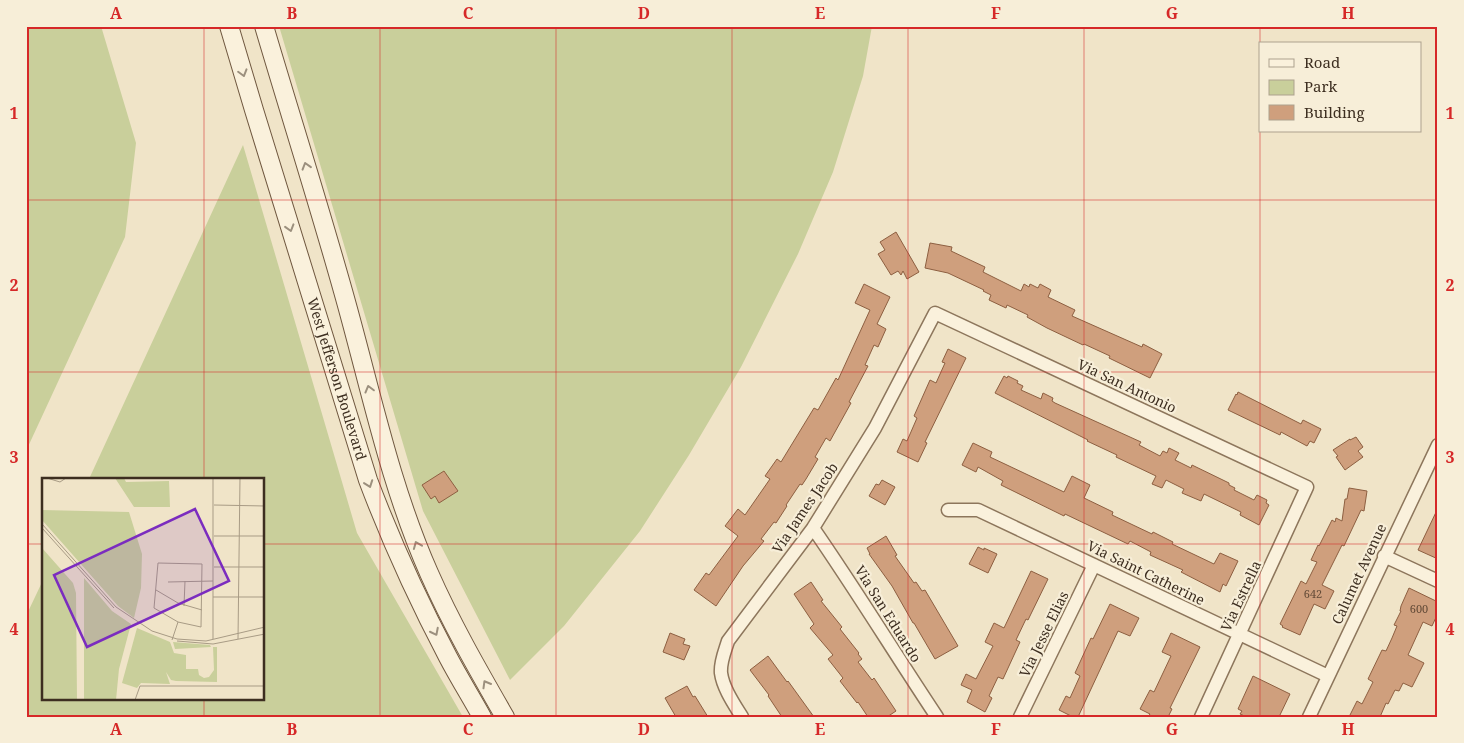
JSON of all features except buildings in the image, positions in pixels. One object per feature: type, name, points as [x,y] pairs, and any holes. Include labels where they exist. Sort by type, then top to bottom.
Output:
[{"type":"main road","name":"West Jefferson Boulevard","points":[[229,26],[368,480],[388,532],[411,582],[449,659],[482,717]]},
{"type":"main road","name":"West Jefferson Boulevard","points":[[264,26],[343,291],[391,470],[407,519],[429,574],[468,652],[505,717]]},
{"type":"main road","points":[[411,582],[429,574]]},
{"type":"street","name":"Via San Antonio","points":[[934,313],[1307,487]]},
{"type":"street","name":"Via James Jacob","points":[[742,717],[729,697],[721,673],[722,657],[728,641],[813,528],[875,428],[934,313]]},
{"type":"street","name":"Calumet Avenue","points":[[1309,717],[1438,445]]},
{"type":"street","name":"Via Estrella","points":[[1201,717],[1307,487]]},
{"type":"street","name":"Via Saint Catherine","points":[[948,510],[978,510],[1328,676]]},
{"type":"street","name":"Via San Eduardo","points":[[813,528],[851,583],[936,717]]},
{"type":"street","points":[[1384,556],[1438,581]]},
{"type":"street","name":"Via Jesse Elias","points":[[1020,717],[1094,565]]},
{"type":"green space","points":[[26,26],[101,26],[136,143],[125,237],[26,451]]},
{"type":"green space","points":[[279,26],[872,26],[863,76],[833,172],[798,254],[741,367],[689,455],[640,531],[564,626],[510,680],[423,511]]},
{"type":"green space","points":[[243,145],[357,533],[463,717],[26,717],[26,616],[42,582],[42,700],[265,700],[265,478],[89,478]]}]
